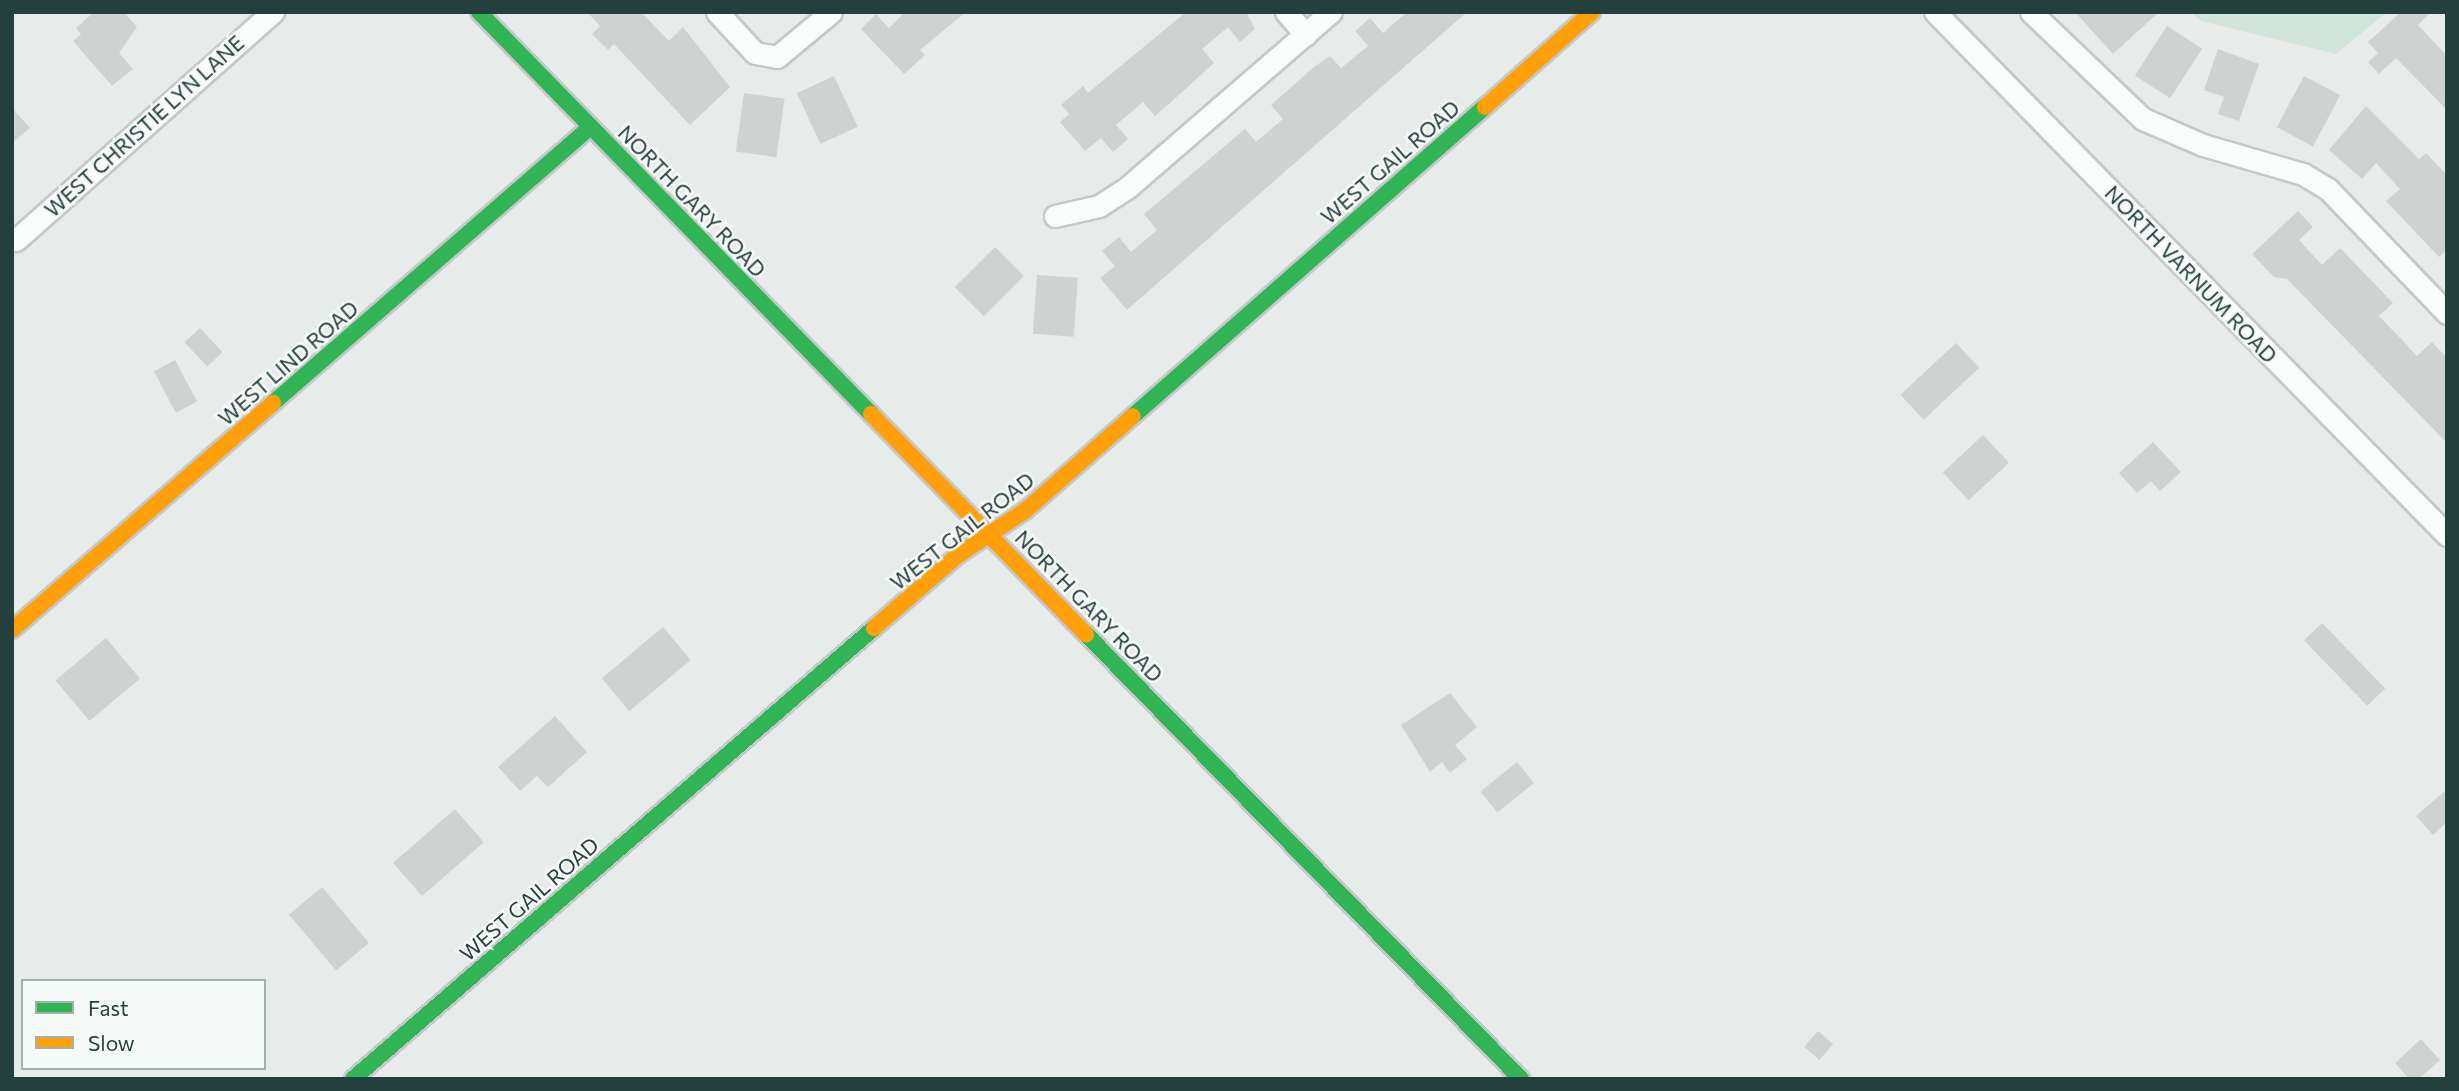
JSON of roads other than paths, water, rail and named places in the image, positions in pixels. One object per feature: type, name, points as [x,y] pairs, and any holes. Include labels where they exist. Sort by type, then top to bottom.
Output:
[{"type":"street","name":"WEST CHRISTIE LYN LANE","points":[[16,240],[273,12]]},
{"type":"street","name":"NORTH GARY ROAD","points":[[479,12],[1521,1079]]},
{"type":"street","points":[[717,12],[755,53],[777,57],[831,12]]},
{"type":"street","points":[[1286,12],[1306,35]]},
{"type":"street","points":[[1055,216],[1099,206],[1128,187],[1331,12]]},
{"type":"street","name":"WEST GAIL ROAD","points":[[354,1079],[989,534],[1026,510],[1592,12]]},
{"type":"street","name":"NORTH VARNUM ROAD","points":[[1935,12],[2447,535]]},
{"type":"street","points":[[2031,12],[2143,119],[2203,145],[2303,174],[2328,189],[2447,313]]},
{"type":"street","name":"WEST LIND ROAD","points":[[12,630],[591,127]]}]
